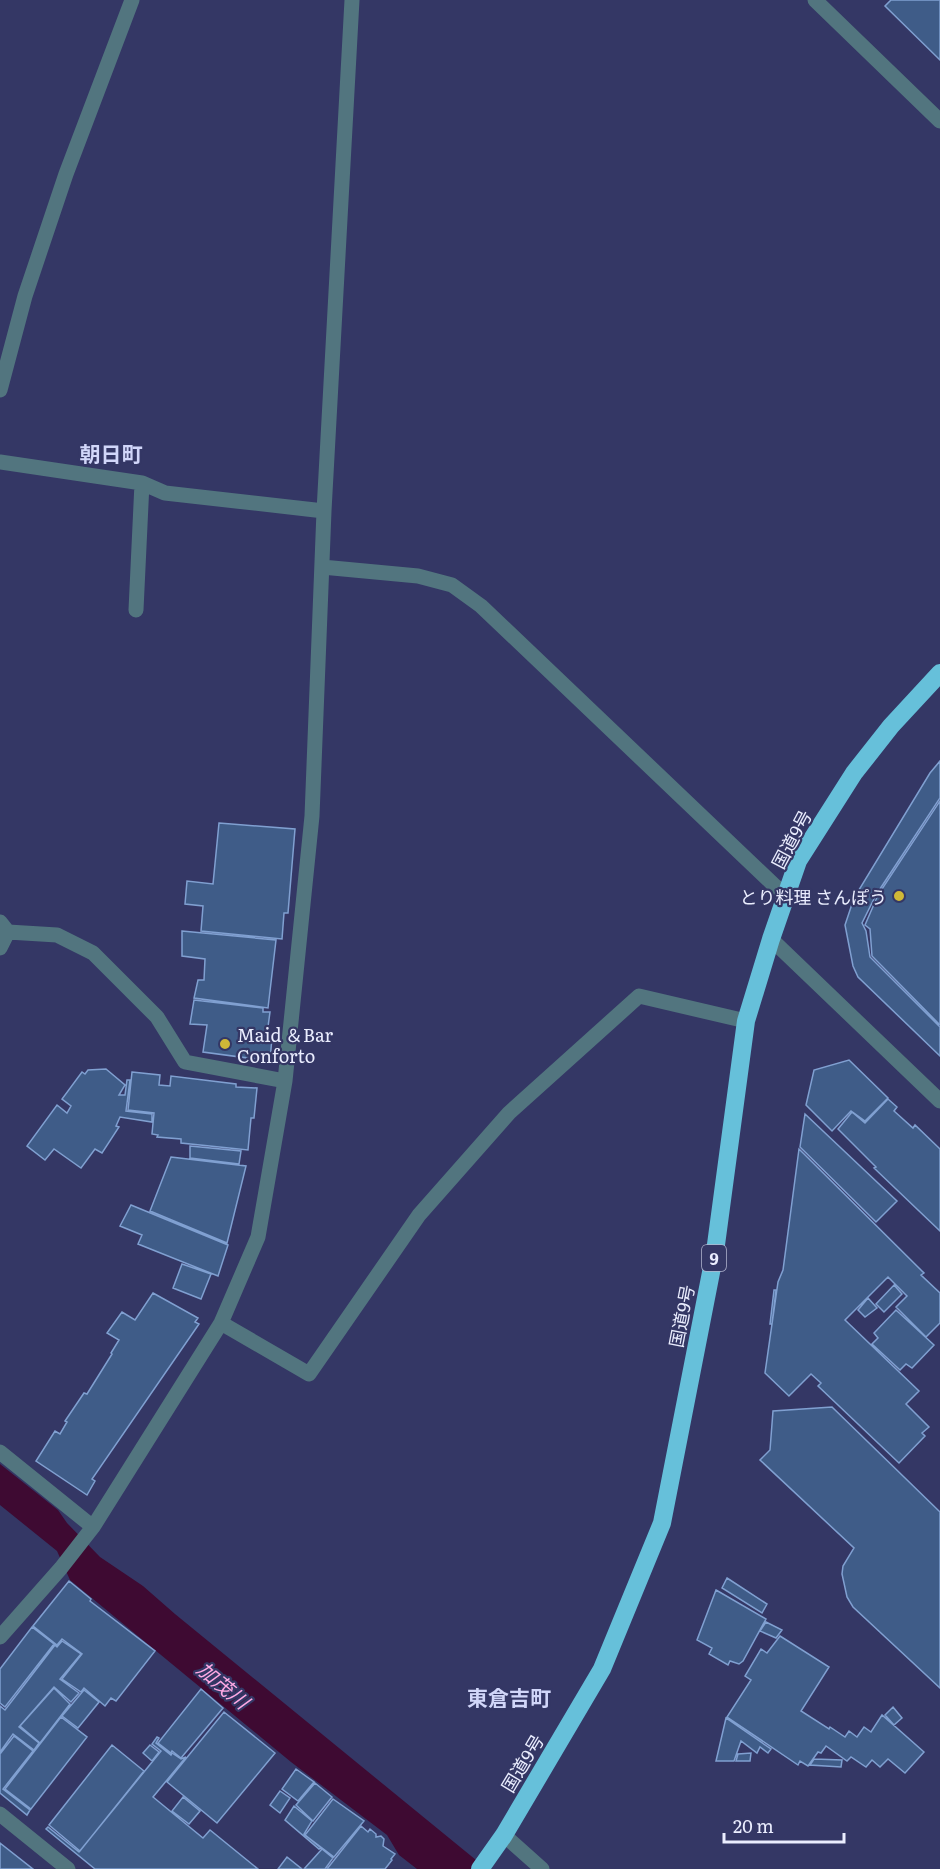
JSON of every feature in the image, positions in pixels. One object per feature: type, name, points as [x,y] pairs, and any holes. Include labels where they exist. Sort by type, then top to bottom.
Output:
[{"type":"highway","name":"国道9号","points":[[486,1862],[602,1669],[662,1523],[715,1251],[746,1021],[798,861],[854,773],[891,726],[940,673]]},
{"type":"street","points":[[0,390],[25,296],[66,174],[132,0]]},
{"type":"street","points":[[0,1637],[61,1568],[88,1532],[221,1323],[258,1237],[285,1081],[312,816],[324,511],[352,0]]},
{"type":"street","points":[[815,0],[940,121]]},
{"type":"street","points":[[0,462],[142,483],[165,493],[324,511]]},
{"type":"street","points":[[136,610],[142,483]]},
{"type":"street","points":[[322,567],[418,576],[452,585],[481,606],[786,894]]},
{"type":"street","points":[[0,948],[4,927],[57,936],[93,953],[157,1017],[185,1062],[285,1081]]},
{"type":"street","points":[[771,939],[940,1101]]},
{"type":"street","points":[[221,1323],[309,1374],[419,1215],[509,1113],[639,996],[746,1021]]},
{"type":"street","points":[[0,1452],[88,1532]]},
{"type":"street","points":[[0,1814],[68,1869]]},
{"type":"street","points":[[504,1835],[543,1869]]},
{"type":"water","name":"加茂川","points":[[0,1464],[58,1510],[67,1523],[100,1557],[143,1586],[487,1869],[417,1869],[399,1855],[387,1835],[291,1762],[70,1580],[57,1551],[0,1505]]},
{"type":"building","points":[[891,0],[940,0],[940,60],[885,6]]},
{"type":"building","points":[[940,761],[940,798],[876,895],[862,923],[866,931],[870,957],[940,1027],[940,1056],[858,977],[853,966],[845,925],[854,898],[930,773]]},
{"type":"building","points":[[940,801],[940,1025],[872,956],[870,929],[865,925],[878,895]]},
{"type":"building","points":[[219,823],[295,829],[288,913],[284,913],[282,939],[201,931],[203,906],[185,904],[187,881],[213,884]]},
{"type":"building","points":[[182,931],[276,940],[268,1008],[194,998],[198,980],[204,980],[205,959],[182,956]]},
{"type":"building","points":[[194,1000],[263,1008],[263,1012],[270,1012],[267,1034],[260,1033],[260,1035],[272,1037],[270,1061],[203,1052],[207,1025],[190,1024]]},
{"type":"building","points":[[849,1060],[888,1098],[865,1121],[851,1111],[832,1131],[806,1105],[814,1070]]},
{"type":"building","points":[[106,1069],[125,1085],[119,1095],[125,1095],[127,1080],[130,1080],[126,1111],[152,1114],[152,1122],[120,1117],[116,1126],[119,1127],[102,1153],[95,1149],[81,1168],[54,1149],[45,1160],[27,1146],[57,1105],[67,1113],[71,1106],[62,1099],[82,1072],[85,1074],[88,1070]]},
{"type":"building","points":[[132,1072],[160,1075],[159,1085],[170,1086],[171,1076],[236,1084],[236,1087],[257,1088],[248,1150],[181,1143],[181,1139],[157,1137],[158,1135],[152,1134],[154,1113],[128,1110]]},
{"type":"building","points":[[888,1099],[897,1107],[894,1111],[913,1128],[915,1125],[940,1149],[940,1231],[874,1168],[876,1167],[838,1129],[852,1112],[865,1123]]},
{"type":"building","points":[[805,1114],[897,1201],[876,1222],[800,1147]]},
{"type":"building","points":[[190,1146],[241,1151],[239,1164],[190,1158]]},
{"type":"building","points":[[799,1149],[924,1273],[921,1275],[940,1293],[940,1323],[926,1337],[896,1307],[907,1296],[888,1277],[845,1320],[919,1391],[906,1404],[929,1427],[922,1433],[925,1436],[899,1463],[818,1386],[821,1383],[811,1374],[789,1396],[765,1373],[778,1282],[783,1270]]},
{"type":"building","points":[[171,1157],[246,1166],[227,1243],[150,1211]]},
{"type":"building","points":[[131,1205],[228,1245],[218,1276],[138,1244],[142,1235],[120,1226]]},
{"type":"building","points":[[182,1264],[211,1274],[201,1299],[173,1288]]},
{"type":"building","points":[[894,1285],[902,1294],[884,1312],[876,1304]]},
{"type":"building","points":[[774,1290],[776,1290],[772,1324],[770,1324]]},
{"type":"building","points":[[153,1293],[198,1318],[195,1322],[199,1324],[92,1479],[95,1481],[87,1495],[36,1461],[55,1431],[60,1434],[67,1422],[65,1421],[84,1393],[87,1394],[112,1354],[119,1340],[107,1333],[122,1312],[135,1320]]},
{"type":"building","points":[[868,1298],[877,1308],[865,1317],[858,1310]]},
{"type":"building","points":[[896,1310],[934,1345],[912,1368],[906,1364],[900,1370],[872,1344],[878,1338],[874,1333]]},
{"type":"building","points":[[832,1407],[940,1512],[940,1688],[853,1607],[847,1597],[842,1574],[843,1566],[854,1548],[760,1460],[770,1450],[773,1411]]},
{"type":"building","points":[[727,1578],[767,1604],[762,1613],[722,1588]]},
{"type":"building","points":[[69,1581],[91,1599],[90,1601],[155,1651],[116,1701],[111,1698],[105,1706],[84,1688],[81,1692],[62,1679],[82,1654],[62,1639],[57,1645],[33,1626]]},
{"type":"building","points":[[716,1590],[766,1619],[743,1661],[739,1664],[730,1661],[728,1665],[709,1654],[712,1648],[697,1640]]},
{"type":"building","points":[[766,1622],[782,1630],[776,1638],[760,1631]]},
{"type":"building","points":[[32,1627],[54,1644],[5,1707],[0,1703],[0,1669]]},
{"type":"building","points":[[780,1636],[829,1667],[801,1711],[845,1737],[849,1731],[857,1737],[864,1727],[871,1732],[882,1715],[924,1752],[905,1773],[888,1759],[880,1767],[872,1760],[866,1767],[851,1757],[847,1761],[826,1746],[821,1753],[818,1752],[808,1766],[800,1761],[798,1765],[727,1717],[751,1680],[745,1676],[761,1649],[767,1653]]},
{"type":"building","points":[[62,1641],[81,1654],[60,1679],[79,1693],[71,1702],[54,1687],[19,1727],[39,1743],[34,1750],[13,1734],[0,1752],[0,1706],[5,1710],[55,1645],[57,1647]]},
{"type":"building","points":[[54,1688],[70,1704],[40,1743],[20,1726]]},
{"type":"building","points":[[201,1689],[223,1708],[181,1758],[158,1743]]},
{"type":"building","points":[[84,1690],[99,1702],[78,1728],[62,1716]]},
{"type":"building","points":[[893,1707],[902,1718],[894,1725],[885,1715]]},
{"type":"building","points":[[224,1712],[275,1753],[217,1823],[167,1782]]},
{"type":"building","points":[[61,1717],[87,1737],[31,1809],[5,1789]]},
{"type":"building","points":[[726,1718],[771,1749],[768,1753],[760,1747],[757,1753],[741,1741],[734,1761],[716,1761]]},
{"type":"building","points":[[14,1736],[33,1751],[3,1789],[30,1810],[27,1815],[0,1793],[0,1754]]},
{"type":"building","points":[[157,1737],[159,1738],[156,1743],[171,1755],[172,1753],[181,1759],[186,1757],[153,1797],[203,1838],[210,1830],[258,1869],[95,1869],[46,1829],[48,1827],[79,1852],[161,1751],[152,1744]]},
{"type":"building","points":[[112,1745],[144,1771],[80,1851],[49,1825]]},
{"type":"building","points":[[150,1745],[159,1752],[152,1761],[143,1753]]},
{"type":"building","points":[[751,1753],[750,1761],[736,1761],[738,1754]]},
{"type":"building","points":[[814,1759],[842,1760],[841,1767],[810,1765]]},
{"type":"building","points":[[296,1769],[314,1782],[298,1801],[282,1789]]},
{"type":"building","points":[[315,1783],[332,1797],[313,1821],[296,1805]]},
{"type":"building","points":[[280,1791],[290,1798],[280,1813],[270,1805]]},
{"type":"building","points":[[183,1797],[200,1811],[189,1824],[172,1811]]},
{"type":"building","points":[[333,1799],[364,1821],[334,1857],[305,1835]]},
{"type":"building","points":[[294,1806],[312,1821],[304,1834],[321,1848],[319,1849],[285,1820]]},
{"type":"building","points":[[361,1826],[368,1832],[370,1829],[376,1837],[381,1836],[384,1839],[383,1846],[395,1854],[385,1869],[327,1869]]},
{"type":"building","points":[[0,1843],[33,1869],[0,1869]]},
{"type":"building","points":[[322,1849],[333,1858],[325,1869],[304,1869]]},
{"type":"building","points":[[287,1857],[302,1869],[278,1869]]},
{"type":"place","name":"とり料理 さんぽう","points":[[899,896]]},
{"type":"place","name":"Maid ＆Bar Conforto","points":[[225,1044]]},
{"type":"district","name":"朝日町","points":[[111,452]]},
{"type":"district","name":"東倉吉町","points":[[509,1696]]}]
